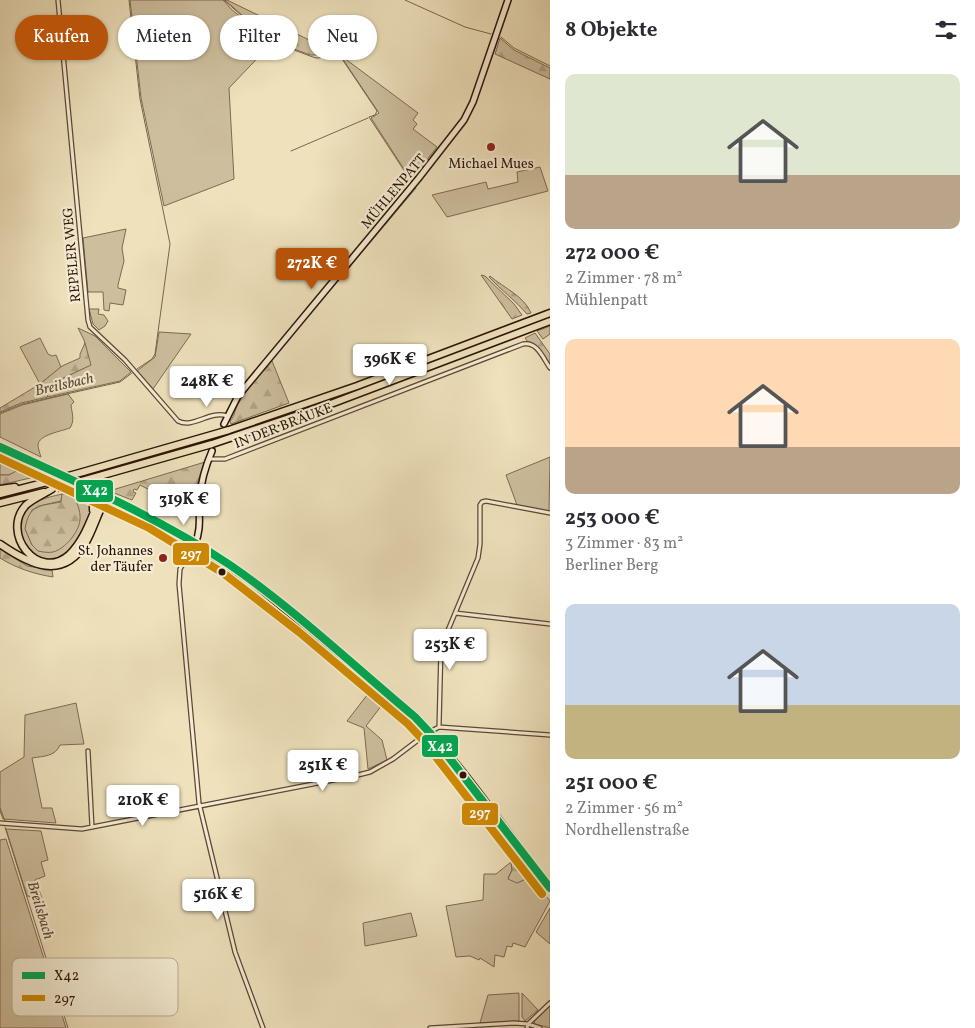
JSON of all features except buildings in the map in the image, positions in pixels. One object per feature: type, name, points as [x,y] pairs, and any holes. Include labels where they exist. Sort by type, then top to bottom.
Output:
[{"type":"highway","points":[[0,494],[230,430],[366,383],[550,313]]},
{"type":"highway","points":[[0,503],[212,444],[328,405],[550,321]]},
{"type":"highway","points":[[0,489],[41,484]]},
{"type":"highway","points":[[80,484],[93,500],[94,508],[91,519]]},
{"type":"highway","points":[[55,489],[27,505],[18,517],[16,526],[18,541],[23,550],[29,556],[48,563],[67,556],[82,538],[105,496]]},
{"type":"highway","points":[[0,544],[24,560],[40,566],[56,566],[67,562],[77,554],[86,542],[105,496]]},
{"type":"main road","points":[[0,447],[105,496]]},
{"type":"street","name":"REPELER WEG","points":[[58,0],[90,326],[125,360],[178,421],[187,424],[215,414],[228,416]]},
{"type":"street","name":"MÜHLENPATT","points":[[224,424],[238,396],[266,359],[418,179],[464,120],[473,102],[508,0]]},
{"type":"street","name":"IN DER BRÄUKE","points":[[209,458],[225,459],[523,344],[534,345],[550,368]]},
{"type":"street","points":[[212,451],[201,487],[200,534],[180,569],[179,584],[200,807],[235,952],[264,1028]]},
{"type":"street","points":[[105,496],[154,519],[259,587],[415,717],[430,733],[550,888]]},
{"type":"street","points":[[440,728],[441,647],[478,558],[480,506],[482,502],[486,501],[550,513]]},
{"type":"street","points":[[455,613],[550,624]]},
{"type":"street","points":[[0,823],[82,829],[370,772],[440,728],[550,735]]},
{"type":"street","points":[[88,750],[92,827]]},
{"type":"street","points":[[527,1026],[550,1002]]},
{"type":"street","points":[[430,1028],[514,1024],[540,1028]]},
{"type":"green space","points":[[130,0],[223,0],[238,15],[220,15],[220,60],[256,60],[229,88],[234,179],[164,206],[141,98],[137,60],[210,60],[210,15],[132,15]]},
{"type":"green space","points":[[225,0],[258,15],[242,15]]},
{"type":"green space","points":[[298,35],[308,39],[308,54],[298,50]]},
{"type":"green space","points":[[500,38],[514,50],[550,68],[550,79],[495,54]]},
{"type":"green space","points":[[343,60],[347,60],[418,113],[413,120],[417,124],[413,129],[437,147],[411,180],[371,118],[379,113]]},
{"type":"green space","points":[[540,167],[548,191],[447,217],[432,195],[486,182],[488,189],[518,182],[517,172]]},
{"type":"green space","points":[[126,229],[122,248],[124,261],[118,285],[118,288],[126,290],[123,305],[110,303],[109,311],[104,310],[103,292],[88,292],[83,238]]},
{"type":"green space","points":[[481,275],[485,276],[514,304],[522,315],[512,319]]},
{"type":"green space","points":[[490,276],[519,297],[531,313],[527,314]]},
{"type":"green space","points":[[89,309],[99,309],[98,314],[104,315],[108,321],[105,326],[99,330],[93,324]]},
{"type":"green space","points":[[550,326],[550,334],[543,339],[537,331]]},
{"type":"green space","points":[[78,328],[95,336],[131,372],[120,381],[48,397],[43,388],[90,365],[84,340]]},
{"type":"green space","points":[[159,332],[191,334],[153,389],[137,371],[155,357]]},
{"type":"green space","points":[[535,333],[550,354],[550,366],[534,344],[528,342],[525,338]]},
{"type":"green space","points":[[40,338],[48,354],[56,355],[61,367],[40,384],[20,347]]},
{"type":"green space","points":[[85,343],[91,365],[44,387],[48,397],[21,403],[0,412],[0,408],[40,384],[62,366],[80,358]]},
{"type":"green space","points":[[272,361],[289,403],[231,424],[230,421],[242,398]]},
{"type":"green space","points":[[68,394],[74,402],[71,405],[72,425],[70,428],[51,434],[39,442],[41,457],[0,437],[0,414],[22,405]]},
{"type":"green space","points":[[0,456],[17,463],[39,476],[0,485],[0,475],[9,475],[18,470],[17,467],[0,459]]},
{"type":"green space","points":[[550,457],[549,511],[517,505],[506,475]]},
{"type":"green space","points":[[0,459],[17,467],[18,471],[9,475],[0,475]]},
{"type":"green space","points":[[205,462],[196,487],[195,509],[185,508],[140,485],[137,490],[134,489],[133,492],[136,493],[132,500],[109,491]]},
{"type":"green space","points":[[78,491],[85,502],[91,502],[91,511],[77,542],[60,557],[51,560],[36,557],[22,545],[19,527],[26,509],[37,501],[62,494],[61,501],[39,506],[32,510],[26,531],[32,545],[77,504],[72,493]]},
{"type":"green space","points":[[72,493],[80,513],[77,530],[67,544],[58,550],[53,552],[38,551],[32,545],[25,529],[29,515],[41,506],[61,502],[62,494]]},
{"type":"green space","points":[[0,549],[27,566],[52,570],[53,577],[25,570],[6,562],[0,558]]},
{"type":"green space","points":[[371,690],[385,701],[366,726],[382,740],[387,760],[368,769],[364,728],[347,721]]},
{"type":"green space","points":[[76,703],[84,744],[60,745],[52,754],[32,758],[42,808],[52,808],[56,823],[3,819],[0,811],[0,772],[24,757],[25,715]]},
{"type":"green space","points":[[6,829],[41,831],[48,860],[41,862],[45,876],[35,880],[42,898],[27,896]]},
{"type":"green space","points":[[6,839],[44,958],[12,958],[12,1016],[62,1016],[66,1028],[0,1028],[0,840]]},
{"type":"green space","points":[[516,857],[527,871],[524,880],[517,883],[508,879],[512,870],[511,862]]},
{"type":"green space","points":[[511,862],[512,870],[508,878],[520,882],[526,877],[527,871],[550,901],[525,947],[513,943],[512,947],[507,946],[504,957],[495,955],[494,967],[480,958],[479,960],[470,956],[456,957],[446,906],[483,900],[484,874],[496,874]]},
{"type":"green space","points":[[550,908],[550,944],[536,932]]},
{"type":"green space","points":[[411,913],[417,936],[365,946],[363,923]]},
{"type":"green space","points":[[519,993],[519,1021],[480,1023],[488,995]]},
{"type":"green space","points":[[522,993],[538,1010],[525,1021],[522,1017]]},
{"type":"green space","points":[[550,1005],[550,1028],[535,1024],[534,1021]]},
{"type":"waterway","points":[[129,0],[140,99],[170,244],[155,354],[152,359],[137,369]]},
{"type":"waterway","points":[[224,0],[270,41],[316,58],[340,56],[377,111],[375,115],[369,117],[411,181]]},
{"type":"waterway","points":[[405,0],[465,27],[491,34]]},
{"type":"waterway","points":[[501,37],[514,48],[550,66]]},
{"type":"waterway","points":[[291,151],[368,118]]},
{"type":"waterway","points":[[267,365],[416,188]]},
{"type":"waterway","name":"Breilsbach","points":[[0,413],[22,404],[120,382],[132,373]]},
{"type":"waterway","name":"Breilsbach","points":[[0,808],[5,821]]},
{"type":"waterway","name":"Breilsbach","points":[[5,827],[46,958]]},
{"type":"waterway","name":"Breilsbach","points":[[64,1016],[68,1028]]},
{"type":"tunnel","points":[[212,451],[224,424]]},
{"type":"transit line","name":"X42","points":[[0,447],[175,531],[230,565],[277,600],[415,717],[430,733],[550,888]]},
{"type":"transit line","name":"297","points":[[0,458],[149,528],[223,573],[299,632],[408,724],[422,739],[542,894]]},
{"type":"place","name":"Michael Mues","points":[[491,147]]},
{"type":"place","name":"St. Johannes der Täufer","points":[[163,558]]}]
